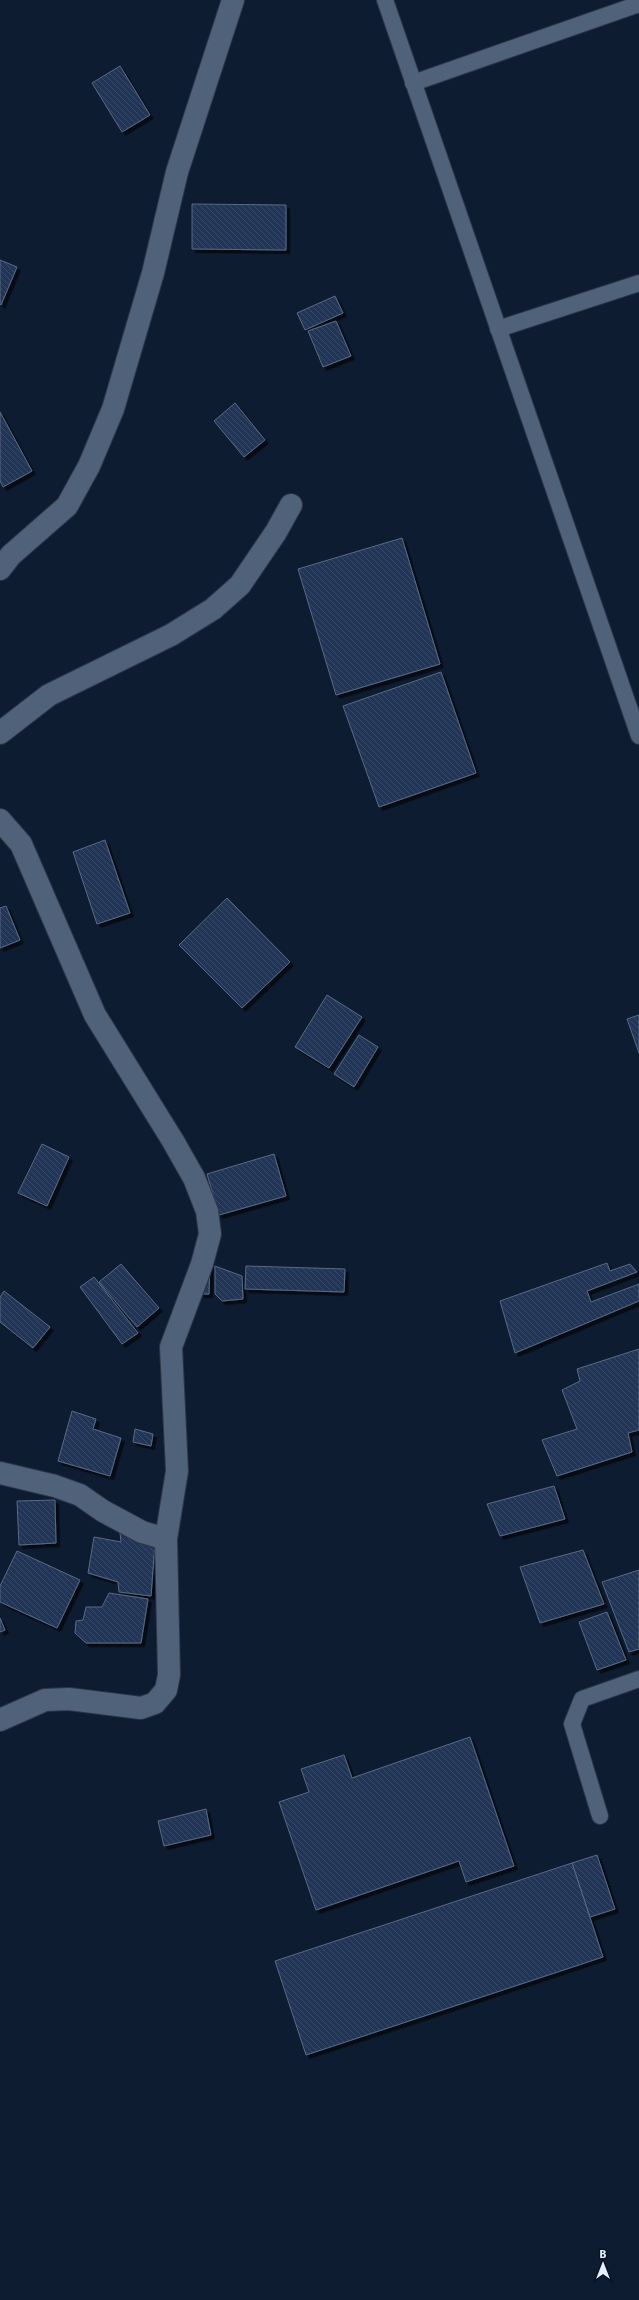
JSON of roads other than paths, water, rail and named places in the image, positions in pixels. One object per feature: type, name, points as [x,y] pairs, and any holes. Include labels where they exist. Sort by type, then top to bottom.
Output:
[{"type":"street","points":[[0,569],[11,555],[67,506],[89,466],[113,409],[153,273],[177,172],[232,0]]},
{"type":"street","points":[[0,733],[49,695],[171,635],[214,609],[240,585],[276,532],[291,505]]},
{"type":"street","points":[[0,820],[21,844],[95,1015],[173,1141],[194,1178],[207,1211],[210,1234],[202,1264],[171,1347],[177,1471],[166,1539],[169,1675],[166,1690],[155,1703],[141,1708],[69,1699],[45,1700],[0,1720]]},
{"type":"street","points":[[0,1473],[55,1486],[80,1495],[103,1511],[142,1532],[166,1539]]},
{"type":"lane","points":[[385,0],[639,736]]},
{"type":"lane","points":[[414,83],[639,4]]},
{"type":"lane","points":[[498,329],[639,283]]},
{"type":"lane","points":[[600,1816],[572,1724],[582,1699],[639,1679]]}]
